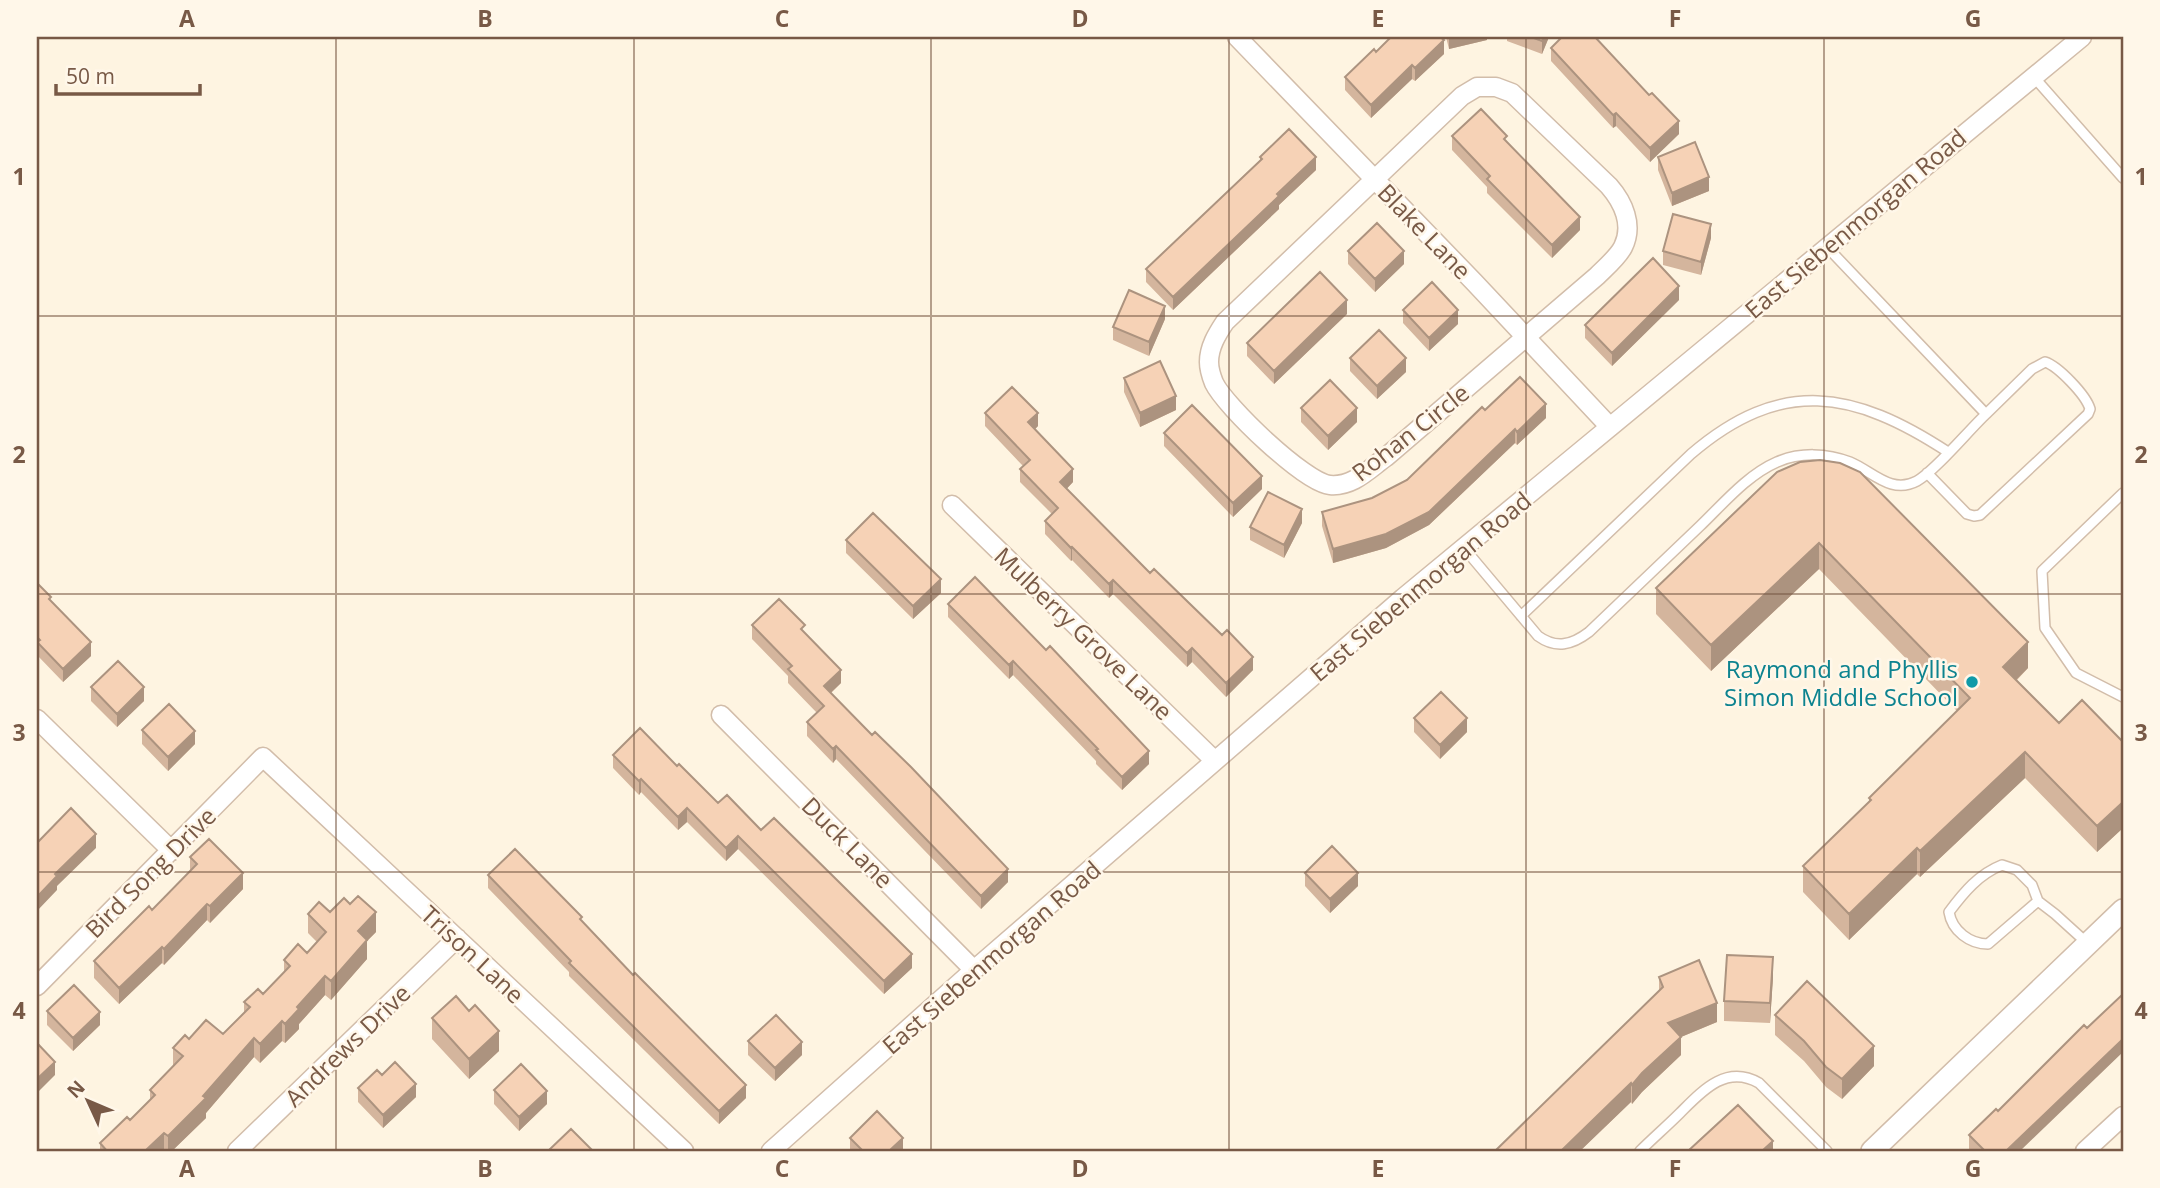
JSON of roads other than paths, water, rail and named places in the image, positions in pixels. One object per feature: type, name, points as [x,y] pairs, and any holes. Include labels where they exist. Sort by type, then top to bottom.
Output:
[{"type":"street","name":"Blake Lane","points":[[1237,37],[1610,427]]},
{"type":"street","name":"East Siebenmorgan Road","points":[[771,1151],[974,970],[1464,548],[2082,37]]},
{"type":"street","name":"Rohan Circle","points":[[1477,87],[1496,87],[1512,93],[1609,186],[1622,202],[1628,222],[1623,247],[1597,276],[1386,457],[1351,483],[1329,485],[1309,478],[1290,463],[1228,402],[1214,383],[1209,363],[1214,339],[1225,323],[1374,178],[1462,96],[1477,87]]},
{"type":"street","name":"Mulberry Grove Lane","points":[[952,505],[1215,761]]},
{"type":"street","name":"Duck Lane","points":[[721,716],[974,970]]},
{"type":"street","points":[[37,719],[172,852]]},
{"type":"street","name":"Bird Song Drive","points":[[37,986],[263,757]]},
{"type":"street","name":"Trison Lane","points":[[263,757],[684,1151]]},
{"type":"street","points":[[1872,1151],[2123,910]]},
{"type":"street","name":"Andrews Drive","points":[[237,1151],[457,938]]},
{"type":"street","points":[[2085,1151],[2120,1124]]},
{"type":"lane","points":[[2033,76],[2123,178]]},
{"type":"lane","points":[[1827,247],[1986,414]]},
{"type":"lane","points":[[1464,548],[1538,636],[1546,642],[1563,645],[1581,638],[1745,483],[1777,462],[1803,455],[1829,456],[1852,463],[1883,482],[1905,485],[1915,482],[2032,369],[2045,362],[2053,364],[2088,402],[2088,414],[1980,515],[1966,514],[1927,473]]},
{"type":"lane","points":[[1521,616],[1690,454],[1719,432],[1756,411],[1780,404],[1809,401],[1842,404],[1897,422],[1948,452]]},
{"type":"lane","points":[[2123,493],[2042,571],[2045,628],[2076,673],[2123,697]]},
{"type":"lane","points":[[2038,901],[1989,944],[1976,944],[1950,921],[1949,912],[1962,894],[1987,871],[2002,865],[2017,870],[2032,885],[2038,901],[2088,944]]},
{"type":"lane","points":[[1640,1151],[1707,1087],[1738,1076],[1751,1078],[1759,1083],[1827,1151]]},
{"type":"place","name":"Raymond and Phyllis Simon Middle School","points":[[1972,682]]}]
